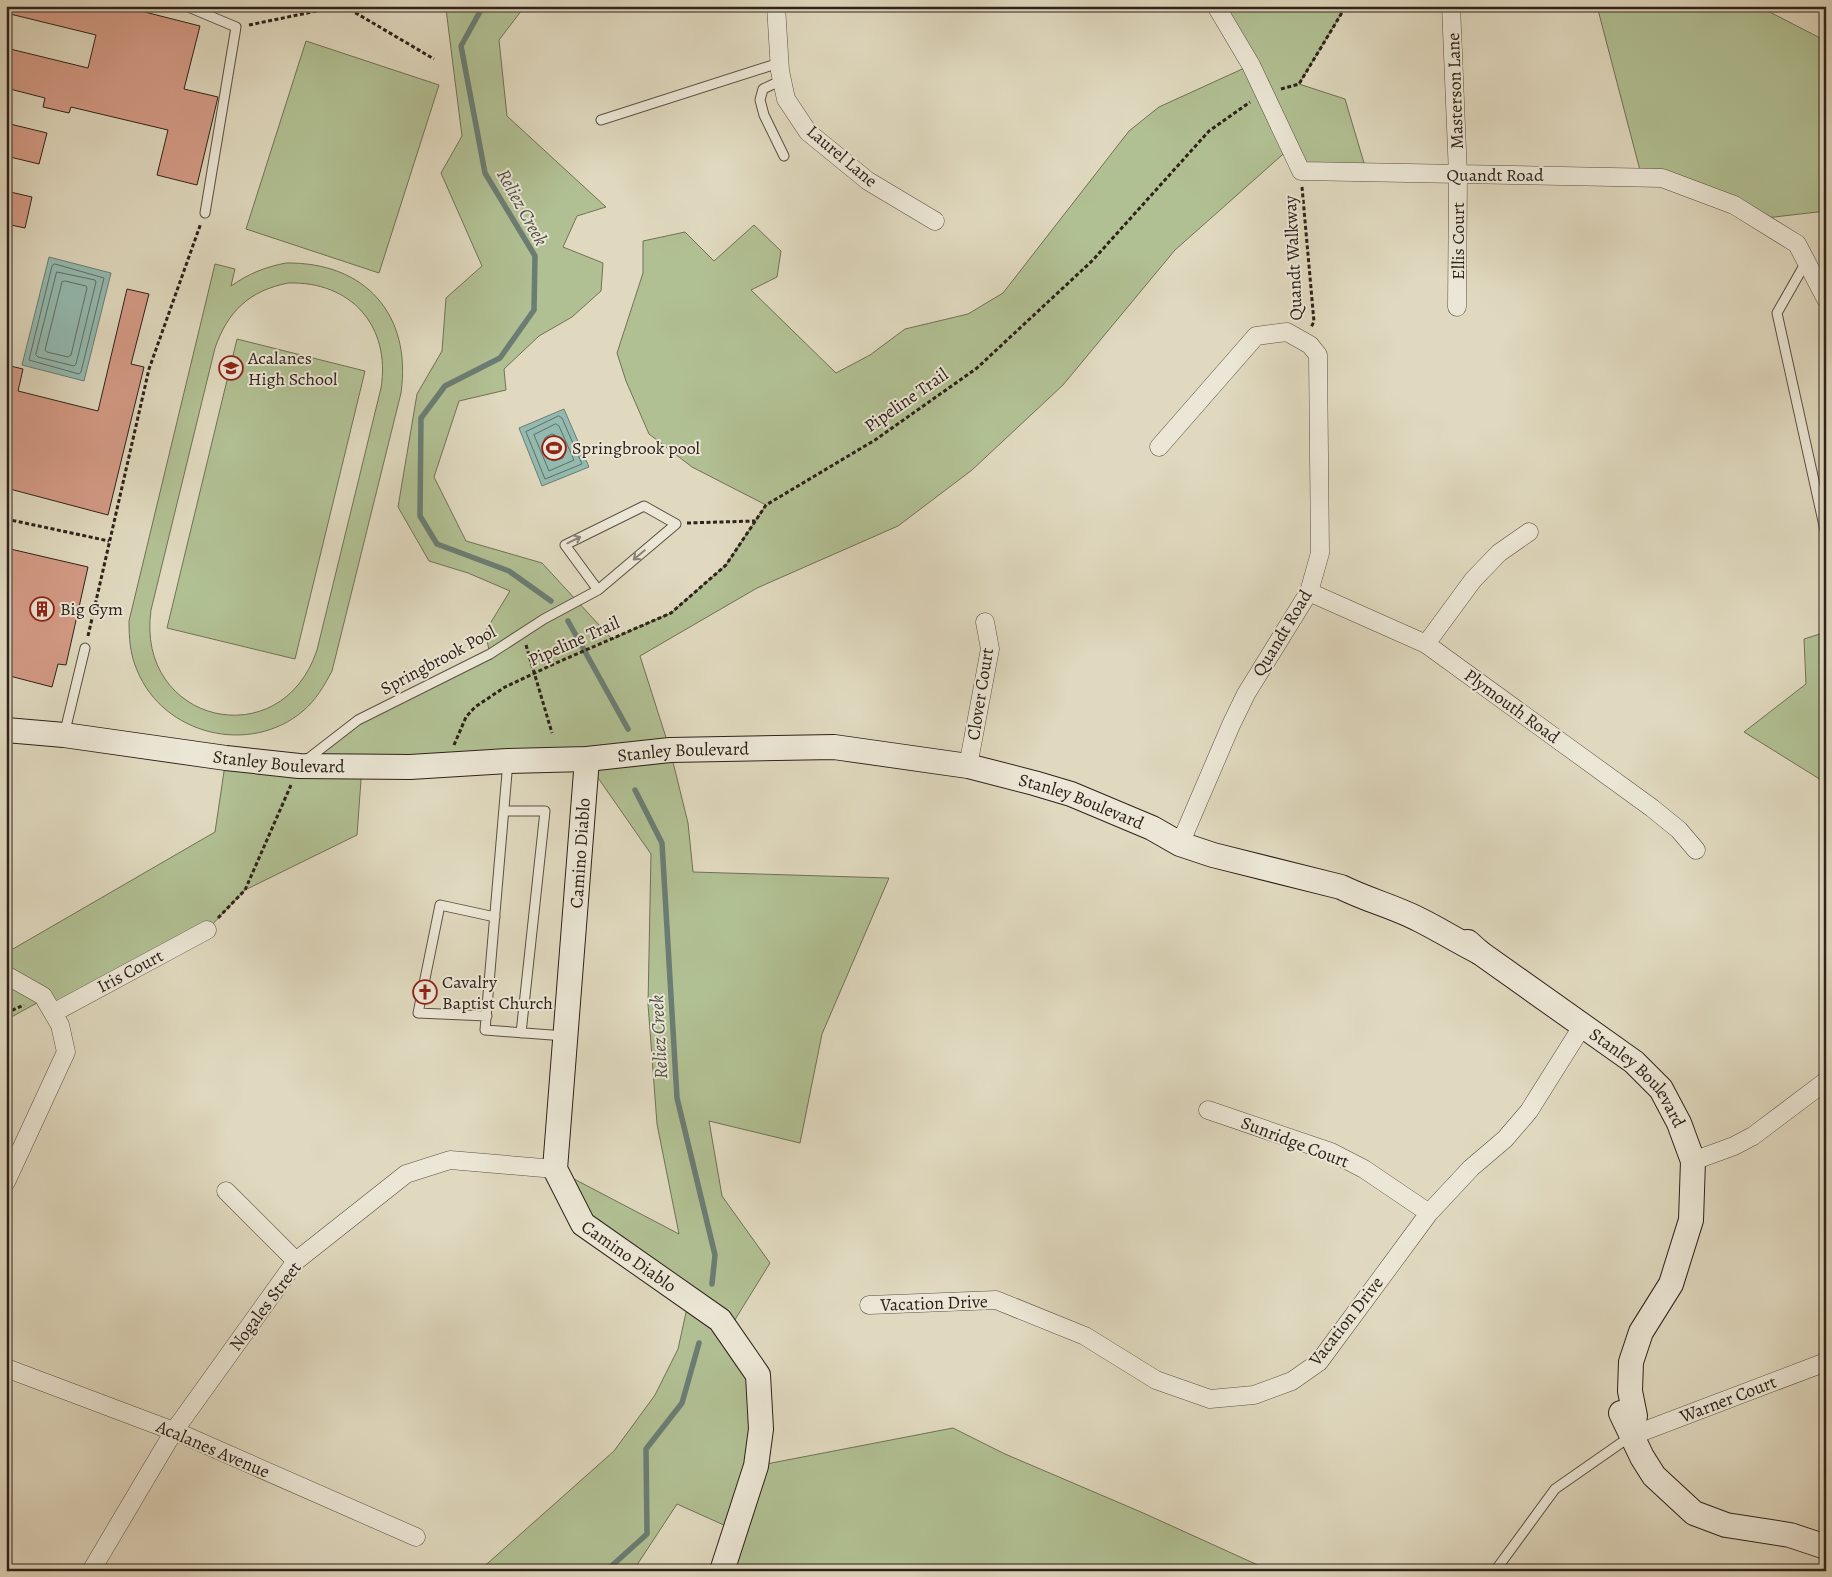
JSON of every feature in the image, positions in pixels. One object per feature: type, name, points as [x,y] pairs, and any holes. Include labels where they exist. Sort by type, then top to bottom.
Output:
[{"type":"street","name":"Laurel Lane","points":[[776,6],[781,71],[786,99],[808,132],[868,181],[935,221]]},
{"type":"street","points":[[1216,6],[1266,93],[1301,171]]},
{"type":"street","name":"Masterson Lane","points":[[1451,6],[1458,175]]},
{"type":"street","name":"Quandt Road","points":[[1301,171],[1662,178],[1734,205],[1797,244],[1826,299]]},
{"type":"street","name":"Ellis Court","points":[[1457,307],[1458,175]]},
{"type":"street","name":"Quandt Road","points":[[1159,447],[1256,336],[1287,332],[1310,345],[1318,355],[1320,553],[1309,592],[1246,694],[1230,725],[1180,844]]},
{"type":"street","points":[[1426,644],[1473,580],[1499,553],[1528,532]]},
{"type":"street","name":"Plymouth Road","points":[[1309,592],[1426,644],[1652,808],[1679,830],[1696,850]]},
{"type":"street","name":"Clover Court","points":[[968,766],[990,649],[985,622]]},
{"type":"street","name":"Stanley Boulevard","points":[[6,730],[64,735],[226,758],[299,766],[410,766],[587,759],[670,750],[834,747],[968,766],[1071,794],[1152,828],[1180,844],[1213,855],[1341,887],[1360,887],[1384,894],[1423,910],[1456,931],[1478,952],[1634,1062],[1661,1089],[1679,1123],[1692,1161],[1691,1220],[1678,1259],[1639,1308],[1628,1331],[1618,1361],[1617,1390],[1622,1415],[1642,1457],[1654,1476],[1694,1512],[1711,1520],[1790,1534],[1826,1547]]},
{"type":"street","name":"Camino Diablo","points":[[587,759],[555,1169],[583,1224],[720,1320],[758,1375],[762,1429],[756,1466],[722,1571]]},
{"type":"street","name":"Iris Court","points":[[53,1013],[207,930]]},
{"type":"street","points":[[6,975],[43,996],[60,1025],[66,1052],[6,1182]]},
{"type":"street","name":"Vacation Drive","points":[[868,1305],[996,1300],[1085,1336],[1156,1380],[1210,1399],[1254,1395],[1292,1381],[1319,1362],[1429,1213],[1471,1168],[1505,1139],[1529,1111],[1583,1025]]},
{"type":"street","points":[[1692,1161],[1734,1146],[1753,1136],[1826,1081]]},
{"type":"street","name":"Sunridge Court","points":[[1208,1110],[1331,1152],[1364,1169],[1429,1213]]},
{"type":"street","name":"Nogales Street","points":[[91,1571],[174,1431],[296,1261],[406,1174],[450,1160],[555,1169]]},
{"type":"street","points":[[226,1191],[296,1261]]},
{"type":"street","name":"Warner Court","points":[[1630,1431],[1826,1362]]},
{"type":"street","name":"Acalanes Avenue","points":[[6,1368],[174,1431],[416,1537]]},
{"type":"street","points":[[1678,1499],[1727,1512],[1786,1520],[1826,1535]]},
{"type":"lane","points":[[186,6],[236,27],[205,213]]},
{"type":"lane","points":[[601,120],[781,71]]},
{"type":"lane","points":[[781,71],[763,89],[760,100],[764,114],[784,156]]},
{"type":"lane","points":[[1806,261],[1777,313],[1826,535]]},
{"type":"lane","points":[[598,590],[565,544],[644,506],[676,524]]},
{"type":"lane","name":"Springbrook Pool","points":[[299,766],[318,749],[358,720],[490,654],[522,633],[598,590],[676,524]]},
{"type":"lane","points":[[64,735],[85,648]]},
{"type":"lane","points":[[508,761],[485,1030],[566,1036]]},
{"type":"lane","points":[[504,811],[545,812],[521,1033]]},
{"type":"lane","points":[[487,1016],[418,1013],[440,905],[495,917]]},
{"type":"lane","points":[[1495,1571],[1555,1489],[1630,1431]]},
{"type":"path","points":[[236,27],[343,6],[434,59]]},
{"type":"path","name":"Pipeline Trail","points":[[447,764],[466,717],[475,707],[505,687],[671,613],[726,565],[766,505],[875,440],[977,368],[1093,260],[1209,131],[1266,93],[1299,84],[1346,6]]},
{"type":"path","name":"Quandt Walkway","points":[[1301,171],[1314,322],[1304,342]]},
{"type":"path","points":[[85,648],[149,369],[205,213]]},
{"type":"path","points":[[6,519],[109,541]]},
{"type":"path","points":[[676,524],[756,520]]},
{"type":"path","points":[[522,633],[536,674],[552,733]]},
{"type":"path","points":[[207,930],[245,890],[299,766]]},
{"type":"green space","points":[[448,6],[525,6],[499,40],[507,116],[606,207],[577,216],[563,247],[603,263],[601,291],[572,317],[539,336],[504,369],[506,390],[459,401],[434,477],[466,541],[542,563],[612,639],[671,613],[726,565],[766,505],[692,467],[649,434],[626,381],[617,353],[643,273],[643,241],[685,232],[714,261],[754,225],[781,251],[777,277],[751,290],[836,373],[870,355],[905,329],[968,314],[1003,293],[1129,131],[1159,107],[1251,65],[1216,6],[1346,6],[1299,84],[1345,99],[1367,173],[1311,172],[1290,148],[1175,250],[1063,385],[972,470],[898,526],[757,588],[640,656],[670,750],[688,823],[693,872],[889,878],[822,1034],[800,1143],[709,1121],[722,1196],[770,1263],[728,1331],[758,1375],[756,1466],[953,1428],[1005,1454],[1141,1512],[1271,1571],[722,1571],[735,1530],[677,1504],[633,1571],[479,1571],[614,1451],[655,1395],[678,1349],[689,1299],[583,1224],[555,1169],[679,1234],[657,1124],[648,1004],[651,854],[587,762],[362,766],[357,835],[245,890],[207,930],[53,1013],[44,999],[6,1020],[6,953],[215,832],[226,758],[299,766],[358,720],[490,654],[485,632],[510,591],[468,573],[429,561],[398,507],[417,394],[442,351],[446,298],[482,266],[441,173],[462,136],[446,9]]},
{"type":"green space","points":[[1597,6],[1758,6],[1826,41],[1826,211],[1757,219],[1642,178]]},
{"type":"green space","points":[[306,41],[439,85],[379,273],[246,229]]},
{"type":"green space","points":[[286,263],[314,265],[339,272],[360,283],[377,298],[390,317],[399,339],[402,365],[401,393],[332,671],[308,707],[282,725],[258,733],[234,735],[210,732],[187,723],[166,710],[149,692],[133,658],[129,621],[215,264],[235,269],[231,286],[250,275]],"holes":[[[288,283],[310,284],[331,290],[348,299],[362,312],[373,327],[380,345],[382,366],[381,388],[317,650],[299,684],[274,705],[244,715],[214,713],[187,701],[165,679],[152,649],[151,610],[215,348],[220,335],[234,313],[251,297],[262,291]]]},
{"type":"green space","points":[[237,339],[365,371],[295,659],[167,628]]},
{"type":"green space","points":[[1826,632],[1826,783],[1744,732],[1806,684],[1804,639]]},
{"type":"water","points":[[49,257],[111,273],[84,381],[22,365]]},
{"type":"water","name":"Springbrook pool","points":[[564,409],[589,467],[542,486],[519,428]]},
{"type":"building","points":[[6,6],[121,6],[200,26],[184,89],[218,97],[197,185],[157,175],[168,130],[71,107],[69,113],[43,107],[45,98],[6,88],[6,48],[88,68],[96,35],[6,13]]},
{"type":"building","points":[[6,123],[47,133],[39,164],[6,156]]},
{"type":"building","points":[[6,191],[32,197],[25,228],[6,224]]},
{"type":"building","points":[[127,289],[149,294],[131,364],[144,367],[108,515],[6,488],[6,438],[9,426],[6,425],[6,365],[23,369],[18,391],[98,411]]},
{"type":"building","name":"Big Gym","points":[[6,548],[88,567],[66,665],[58,664],[52,687],[6,675]]},
{"type":"waterway","name":"Reliez Creek","points":[[483,6],[461,46],[485,173],[535,256],[534,310],[500,358],[445,386],[421,418],[420,516],[437,544],[509,571],[551,601]]},
{"type":"waterway","name":"Reliez Creek","points":[[568,621],[628,729]]},
{"type":"waterway","name":"Reliez Creek","points":[[635,790],[662,843],[677,1098],[715,1255],[712,1284]]},
{"type":"waterway","name":"Reliez Creek","points":[[606,1571],[647,1534],[646,1449],[682,1403],[699,1343]]},
{"type":"place","name":"Acalanes High School","points":[[231,368]]},
{"type":"place","name":"Springbrook pool","points":[[554,448]]},
{"type":"place","name":"Big Gym","points":[[42,609]]},
{"type":"place","name":"Cavalry Baptist Church","points":[[425,992]]}]
